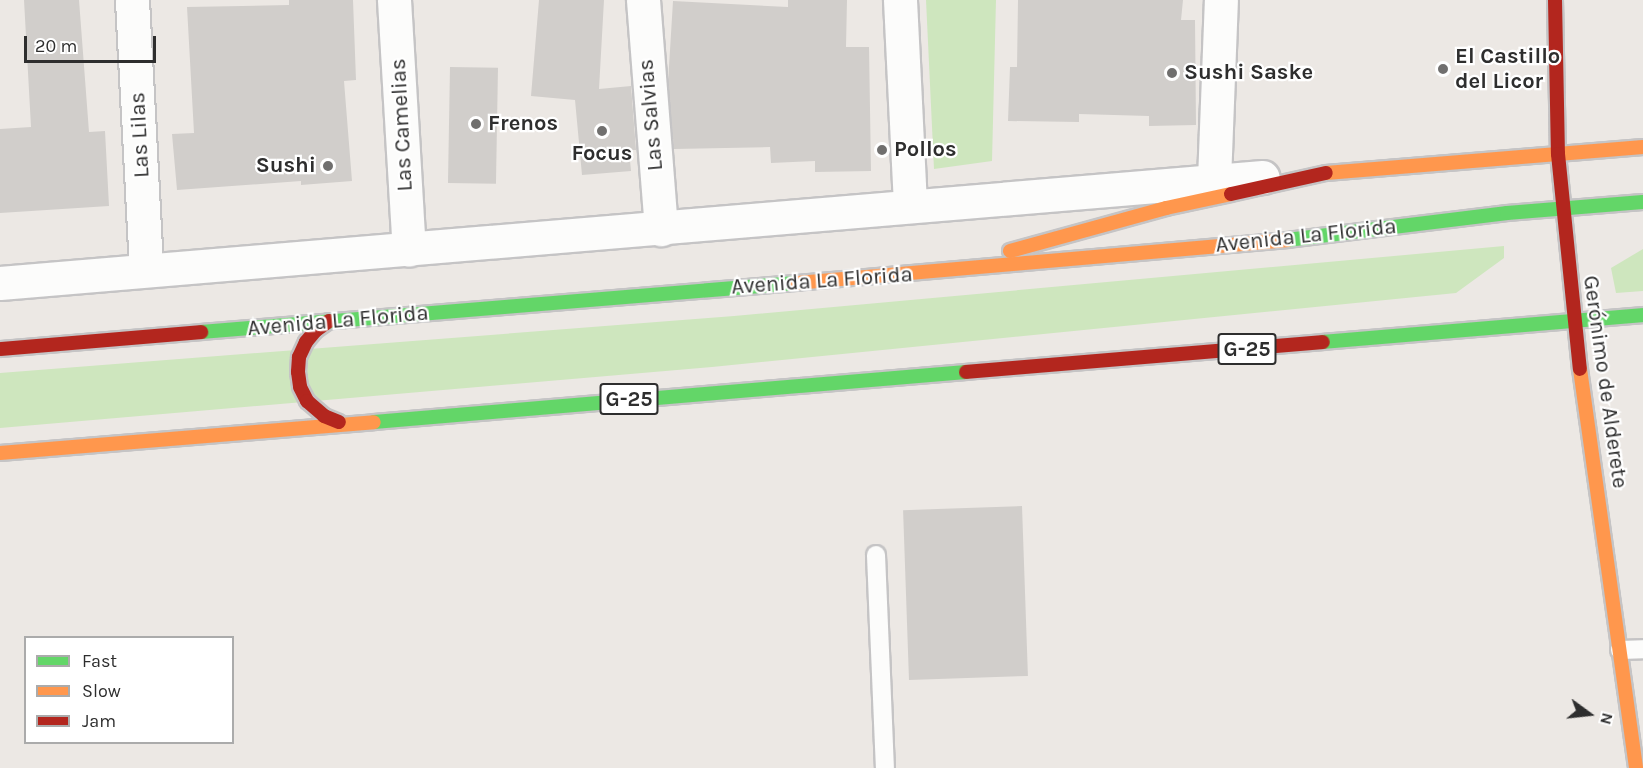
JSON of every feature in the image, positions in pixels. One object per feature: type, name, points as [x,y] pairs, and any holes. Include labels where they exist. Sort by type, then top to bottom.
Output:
[{"type":"main road","name":"Gerónimo de Alderete","points":[[1555,0],[1558,154],[1573,321],[1636,768]]},
{"type":"main road","points":[[935,272],[1166,208],[1326,173],[1643,147]]},
{"type":"main road","name":"Avenida La Florida","points":[[0,349],[935,272],[1294,239],[1563,208],[1643,202]]},
{"type":"main road","name":"G-25","points":[[0,453],[339,422],[1643,315]]},
{"type":"main road","points":[[328,321],[306,342],[302,349],[298,372],[300,387],[307,401],[324,416],[339,422]]},
{"type":"street","name":"Las Lilas","points":[[132,0],[146,270]]},
{"type":"street","name":"Las Camelias","points":[[394,0],[410,250]]},
{"type":"street","name":"Las Salvias","points":[[643,0],[661,229]]},
{"type":"street","points":[[900,0],[910,206]]},
{"type":"street","points":[[1215,180],[1221,0]]},
{"type":"street","points":[[0,283],[661,229],[1215,180],[1326,173]]},
{"type":"lane","points":[[876,555],[885,768]]},
{"type":"lane","points":[[1620,650],[1643,649]]},
{"type":"green space","points":[[926,0],[996,0],[992,161],[934,169]]},
{"type":"green space","points":[[1504,246],[1504,258],[1456,293],[712,367],[0,428],[0,373],[734,316]]},
{"type":"green space","points":[[1643,249],[1643,291],[1616,293],[1611,268]]},
{"type":"building","points":[[24,0],[79,0],[89,132],[105,131],[109,206],[0,213],[0,129],[31,127]]},
{"type":"building","points":[[289,0],[353,0],[356,80],[344,81],[352,181],[301,185],[301,181],[177,190],[172,134],[194,133],[187,7],[289,5]]},
{"type":"building","points":[[539,0],[604,0],[599,89],[631,86],[636,150],[629,150],[631,171],[582,175],[575,100],[531,96]]},
{"type":"building","points":[[788,0],[847,0],[846,47],[869,47],[871,171],[815,172],[815,161],[771,163],[770,147],[674,149],[668,83],[673,1],[788,7]]},
{"type":"building","points":[[1018,0],[1183,0],[1181,20],[1195,20],[1196,125],[1149,126],[1149,116],[1079,114],[1079,122],[1008,121],[1010,67],[1017,67]]},
{"type":"building","name":"Frenos","points":[[450,67],[498,68],[496,184],[448,183]]},
{"type":"building","points":[[1022,506],[1028,676],[909,680],[903,510]]},
{"type":"traffic: fast","points":[[1287,240],[1507,213],[1643,202]]},
{"type":"traffic: fast","points":[[201,332],[796,283]]},
{"type":"traffic: fast","points":[[1323,342],[1643,315]]},
{"type":"traffic: fast","points":[[374,422],[966,372]]},
{"type":"traffic: slow","points":[[1326,173],[1643,147]]},
{"type":"traffic: slow","points":[[1010,251],[1166,208],[1231,194]]},
{"type":"traffic: slow","points":[[796,283],[1287,240]]},
{"type":"traffic: slow","points":[[1580,369],[1636,768]]},
{"type":"traffic: slow","points":[[0,453],[374,422]]},
{"type":"traffic: jam","points":[[1555,0],[1558,154],[1580,369]]},
{"type":"traffic: jam","points":[[1231,194],[1326,173]]},
{"type":"traffic: jam","points":[[329,321],[316,330],[306,342],[299,357],[298,372],[300,387],[307,401],[324,416],[339,422]]},
{"type":"traffic: jam","points":[[0,349],[201,332]]},
{"type":"traffic: jam","points":[[966,372],[1323,342]]},
{"type":"place","name":"El Castillo del Licor","points":[[1443,69]]},
{"type":"place","name":"Sushi Saske","points":[[1172,73]]},
{"type":"place","name":"Frenos","points":[[476,124]]},
{"type":"place","name":"Focus","points":[[602,131]]},
{"type":"place","name":"Pollos","points":[[882,150]]},
{"type":"place","name":"Sushi","points":[[328,166]]}]
